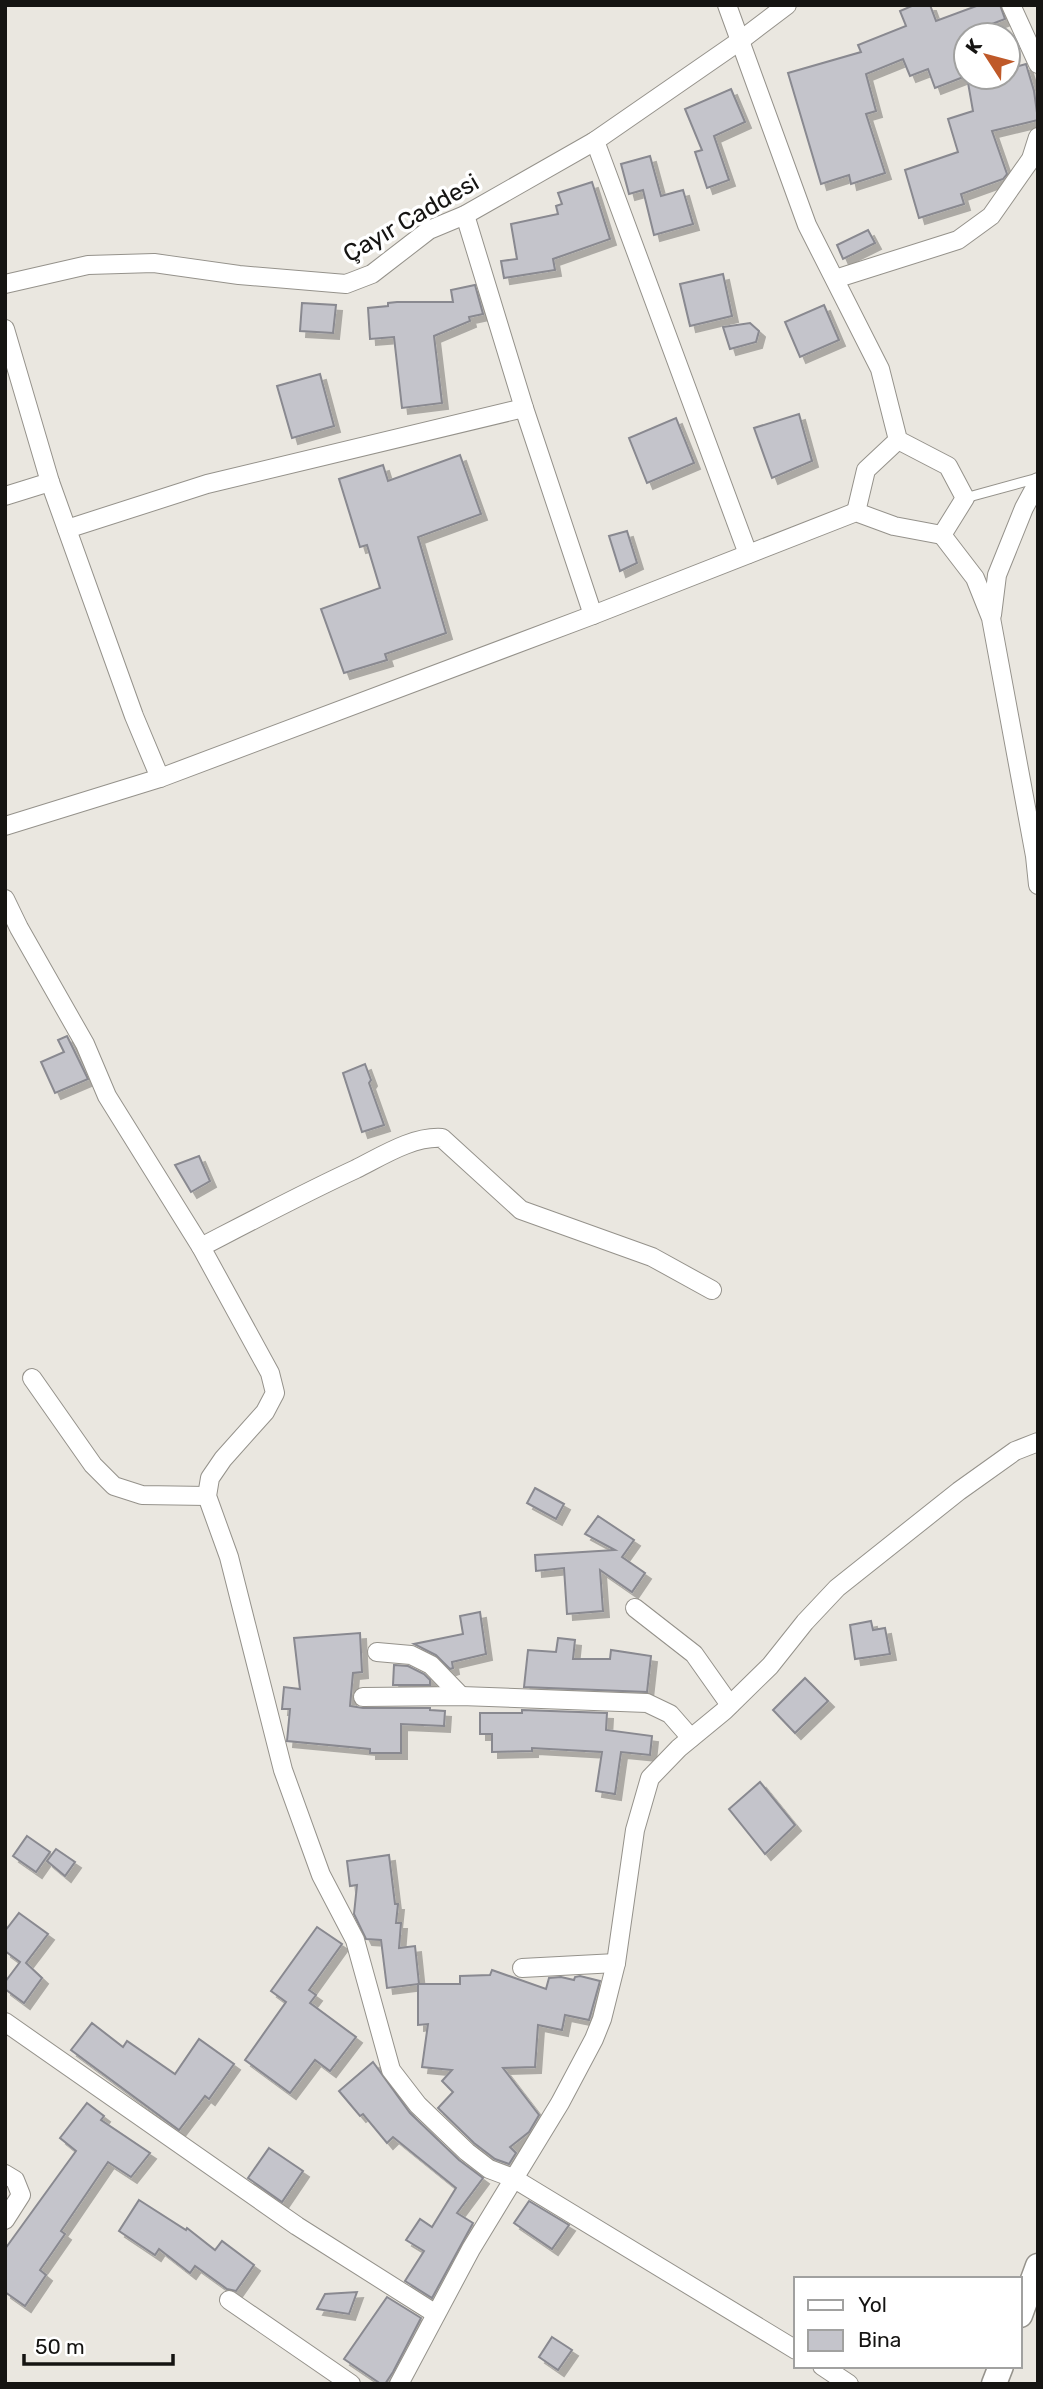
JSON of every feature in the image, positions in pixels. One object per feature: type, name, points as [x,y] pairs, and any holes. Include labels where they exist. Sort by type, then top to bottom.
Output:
[{"type":"street","points":[[727,5],[807,225],[880,369],[898,440],[948,466],[965,498],[942,535]]},
{"type":"street","name":"Çayır Caddesi","points":[[5,284],[88,265],[154,263],[239,275],[346,284],[372,274],[429,230],[465,215],[595,141],[787,5]]},
{"type":"street","points":[[1010,5],[1038,63]]},
{"type":"street","points":[[835,279],[958,240],[991,216],[1031,159],[1038,137]]},
{"type":"street","points":[[595,141],[748,554]]},
{"type":"street","points":[[465,215],[524,408],[593,615]]},
{"type":"street","points":[[5,329],[50,482],[134,716],[160,778]]},
{"type":"street","points":[[67,529],[207,484],[524,408]]},
{"type":"street","points":[[856,512],[866,470],[898,440]]},
{"type":"street","points":[[991,618],[997,575],[1038,480]]},
{"type":"street","points":[[5,495],[50,482]]},
{"type":"street","points":[[5,826],[160,778],[593,615],[856,512],[894,526],[942,535],[975,578],[991,618],[1038,885]]},
{"type":"street","points":[[5,899],[85,1044],[107,1096],[201,1247],[270,1373],[275,1394],[265,1412],[223,1459],[210,1478],[207,1496],[229,1557],[283,1770],[321,1875],[355,1940],[391,2070],[418,2105],[467,2152],[489,2169],[513,2178],[794,2349]]},
{"type":"street","points":[[201,1247],[290,1200],[388,1154],[428,1137],[442,1138],[521,1209],[652,1257],[712,1290]]},
{"type":"street","points":[[32,1378],[93,1465],[114,1486],[142,1496],[207,1496]]},
{"type":"street","points":[[399,2384],[471,2249],[560,2103],[594,2039],[602,2019],[616,1963],[635,1830],[650,1778],[770,1666],[805,1622],[837,1588],[959,1491],[1015,1451],[1038,1442]]},
{"type":"street","points":[[635,1608],[694,1654],[730,1705]]},
{"type":"street","points":[[377,1652],[411,1655],[431,1665],[461,1696]]},
{"type":"street","points":[[363,1698],[461,1696],[647,1703],[670,1714],[691,1738]]},
{"type":"street","points":[[522,1968],[616,1963]]},
{"type":"street","points":[[5,2022],[297,2227],[436,2314]]},
{"type":"street","points":[[5,2174],[15,2180],[21,2195],[5,2220]]},
{"type":"street","points":[[1022,2310],[1038,2266]]},
{"type":"street","points":[[229,2300],[351,2384]]},
{"type":"street","points":[[825,2368],[849,2384]]},
{"type":"lane","points":[[965,498],[1038,480]]},
{"type":"building","points":[[914,5],[930,5],[936,21],[979,5],[1000,5],[1005,19],[952,21],[952,81],[935,88],[928,69],[910,76],[903,59],[866,74],[876,111],[866,114],[885,173],[851,184],[849,175],[821,184],[788,73],[861,52],[858,45],[906,26],[900,11]]},
{"type":"building","points":[[1026,64],[1034,91],[1038,120],[992,131],[1007,174],[1003,179],[961,194],[964,204],[919,218],[905,170],[958,152],[948,119],[973,111],[969,91],[1022,91],[1022,65]]},
{"type":"building","points":[[731,89],[745,122],[714,136],[729,180],[707,188],[695,152],[702,150],[685,109]]},
{"type":"building","points":[[650,156],[661,196],[683,190],[693,224],[654,235],[643,190],[629,194],[621,164]]},
{"type":"building","points":[[592,182],[610,239],[553,259],[555,270],[504,278],[501,261],[517,259],[511,224],[558,214],[556,206],[562,204],[558,193]]},
{"type":"building","points":[[868,230],[875,243],[843,259],[837,245]]},
{"type":"building","points":[[723,274],[732,316],[690,326],[680,284]]},
{"type":"building","points":[[475,285],[483,314],[469,317],[470,321],[434,336],[442,403],[402,408],[394,337],[370,339],[368,308],[397,302],[453,302],[451,290]]},
{"type":"building","points":[[302,303],[336,305],[333,333],[300,331]]},
{"type":"building","points":[[824,305],[839,340],[800,357],[785,322]]},
{"type":"building","points":[[750,323],[759,331],[756,342],[730,349],[723,327]]},
{"type":"building","points":[[320,374],[334,426],[292,438],[277,386]]},
{"type":"building","points":[[799,414],[812,461],[772,478],[754,428]]},
{"type":"building","points":[[676,418],[694,463],[647,483],[629,438]]},
{"type":"building","points":[[460,455],[481,514],[418,537],[446,633],[385,654],[387,660],[344,673],[321,609],[380,588],[367,545],[360,547],[339,479],[383,465],[388,481]]},
{"type":"building","points":[[627,531],[637,563],[620,571],[609,536]]},
{"type":"building","points":[[67,1036],[88,1079],[55,1093],[41,1062],[64,1052],[58,1040]]},
{"type":"building","points":[[365,1064],[384,1125],[362,1132],[343,1073]]},
{"type":"building","points":[[199,1156],[210,1181],[191,1192],[175,1165]]},
{"type":"building","points":[[535,1488],[564,1504],[556,1519],[527,1503]]},
{"type":"building","points":[[598,1516],[634,1540],[622,1557],[645,1573],[632,1592],[600,1570],[603,1611],[567,1614],[564,1568],[536,1571],[535,1555],[615,1550],[585,1534]]},
{"type":"building","points":[[480,1612],[486,1654],[452,1662],[453,1668],[450,1669],[436,1655],[414,1644],[463,1634],[460,1616]]},
{"type":"building","points":[[871,1621],[873,1630],[885,1628],[890,1654],[855,1659],[850,1625]]},
{"type":"building","points":[[360,1633],[362,1672],[353,1673],[350,1706],[430,1708],[445,1711],[444,1726],[401,1724],[401,1753],[370,1753],[370,1749],[287,1741],[290,1709],[282,1709],[284,1687],[300,1689],[294,1638]]},
{"type":"building","points":[[558,1638],[575,1640],[573,1659],[610,1659],[611,1650],[651,1656],[647,1692],[524,1687],[528,1650],[556,1652]]},
{"type":"building","points":[[394,1665],[408,1666],[424,1674],[430,1680],[430,1685],[393,1685]]},
{"type":"building","points":[[805,1678],[828,1701],[795,1733],[773,1710]]},
{"type":"building","points":[[522,1710],[607,1713],[606,1730],[652,1736],[650,1755],[621,1752],[615,1794],[596,1791],[602,1752],[532,1748],[532,1751],[492,1752],[492,1734],[480,1734],[480,1713],[522,1713]]},
{"type":"building","points":[[760,1782],[795,1825],[765,1854],[729,1809]]},
{"type":"building","points":[[27,1836],[50,1852],[36,1872],[13,1856]]},
{"type":"building","points":[[56,1849],[75,1862],[65,1876],[47,1861]]},
{"type":"building","points":[[389,1855],[395,1904],[398,1904],[396,1923],[401,1923],[399,1948],[415,1946],[419,1984],[387,1988],[381,1940],[366,1939],[354,1914],[357,1885],[350,1886],[347,1861]]},
{"type":"building","points":[[19,1913],[48,1934],[26,1963],[42,1978],[24,2003],[5,1989],[5,1982],[20,1962],[5,1951],[5,1931]]},
{"type":"building","points":[[317,1927],[342,1944],[309,1990],[316,1995],[310,2003],[356,2037],[330,2071],[315,2060],[290,2093],[245,2060],[286,2002],[271,1991]]},
{"type":"building","points":[[492,1970],[546,1989],[549,1978],[574,1980],[580,1976],[600,1981],[589,2020],[565,2015],[562,2030],[538,2025],[535,2067],[503,2068],[539,2115],[529,2132],[510,2147],[516,2153],[509,2164],[495,2159],[474,2143],[438,2108],[453,2092],[442,2081],[452,2070],[422,2067],[428,2024],[418,2025],[418,1984],[460,1984],[460,1976],[490,1975]]},
{"type":"building","points":[[92,2023],[123,2047],[127,2041],[175,2074],[199,2039],[234,2064],[209,2099],[205,2096],[179,2130],[71,2050]]},
{"type":"building","points":[[373,2062],[410,2113],[459,2160],[483,2178],[457,2213],[473,2223],[432,2298],[405,2281],[424,2251],[406,2240],[420,2219],[432,2227],[456,2188],[393,2137],[387,2143],[339,2091]]},
{"type":"building","points":[[87,2103],[104,2116],[101,2120],[150,2153],[131,2177],[108,2162],[61,2231],[65,2234],[40,2270],[46,2275],[25,2306],[5,2292],[5,2249],[76,2151],[60,2138]]},
{"type":"building","points":[[269,2148],[303,2171],[282,2202],[248,2178]]},
{"type":"building","points":[[139,2200],[186,2230],[187,2228],[215,2250],[222,2241],[254,2265],[236,2291],[227,2289],[195,2266],[190,2273],[159,2249],[155,2255],[119,2231]]},
{"type":"building","points":[[529,2201],[569,2225],[552,2249],[514,2223]]},
{"type":"building","points":[[357,2292],[349,2314],[317,2309],[325,2294]]},
{"type":"building","points":[[387,2297],[421,2318],[393,2372],[385,2384],[381,2384],[344,2359]]},
{"type":"building","points":[[552,2337],[572,2350],[558,2370],[539,2357]]}]
